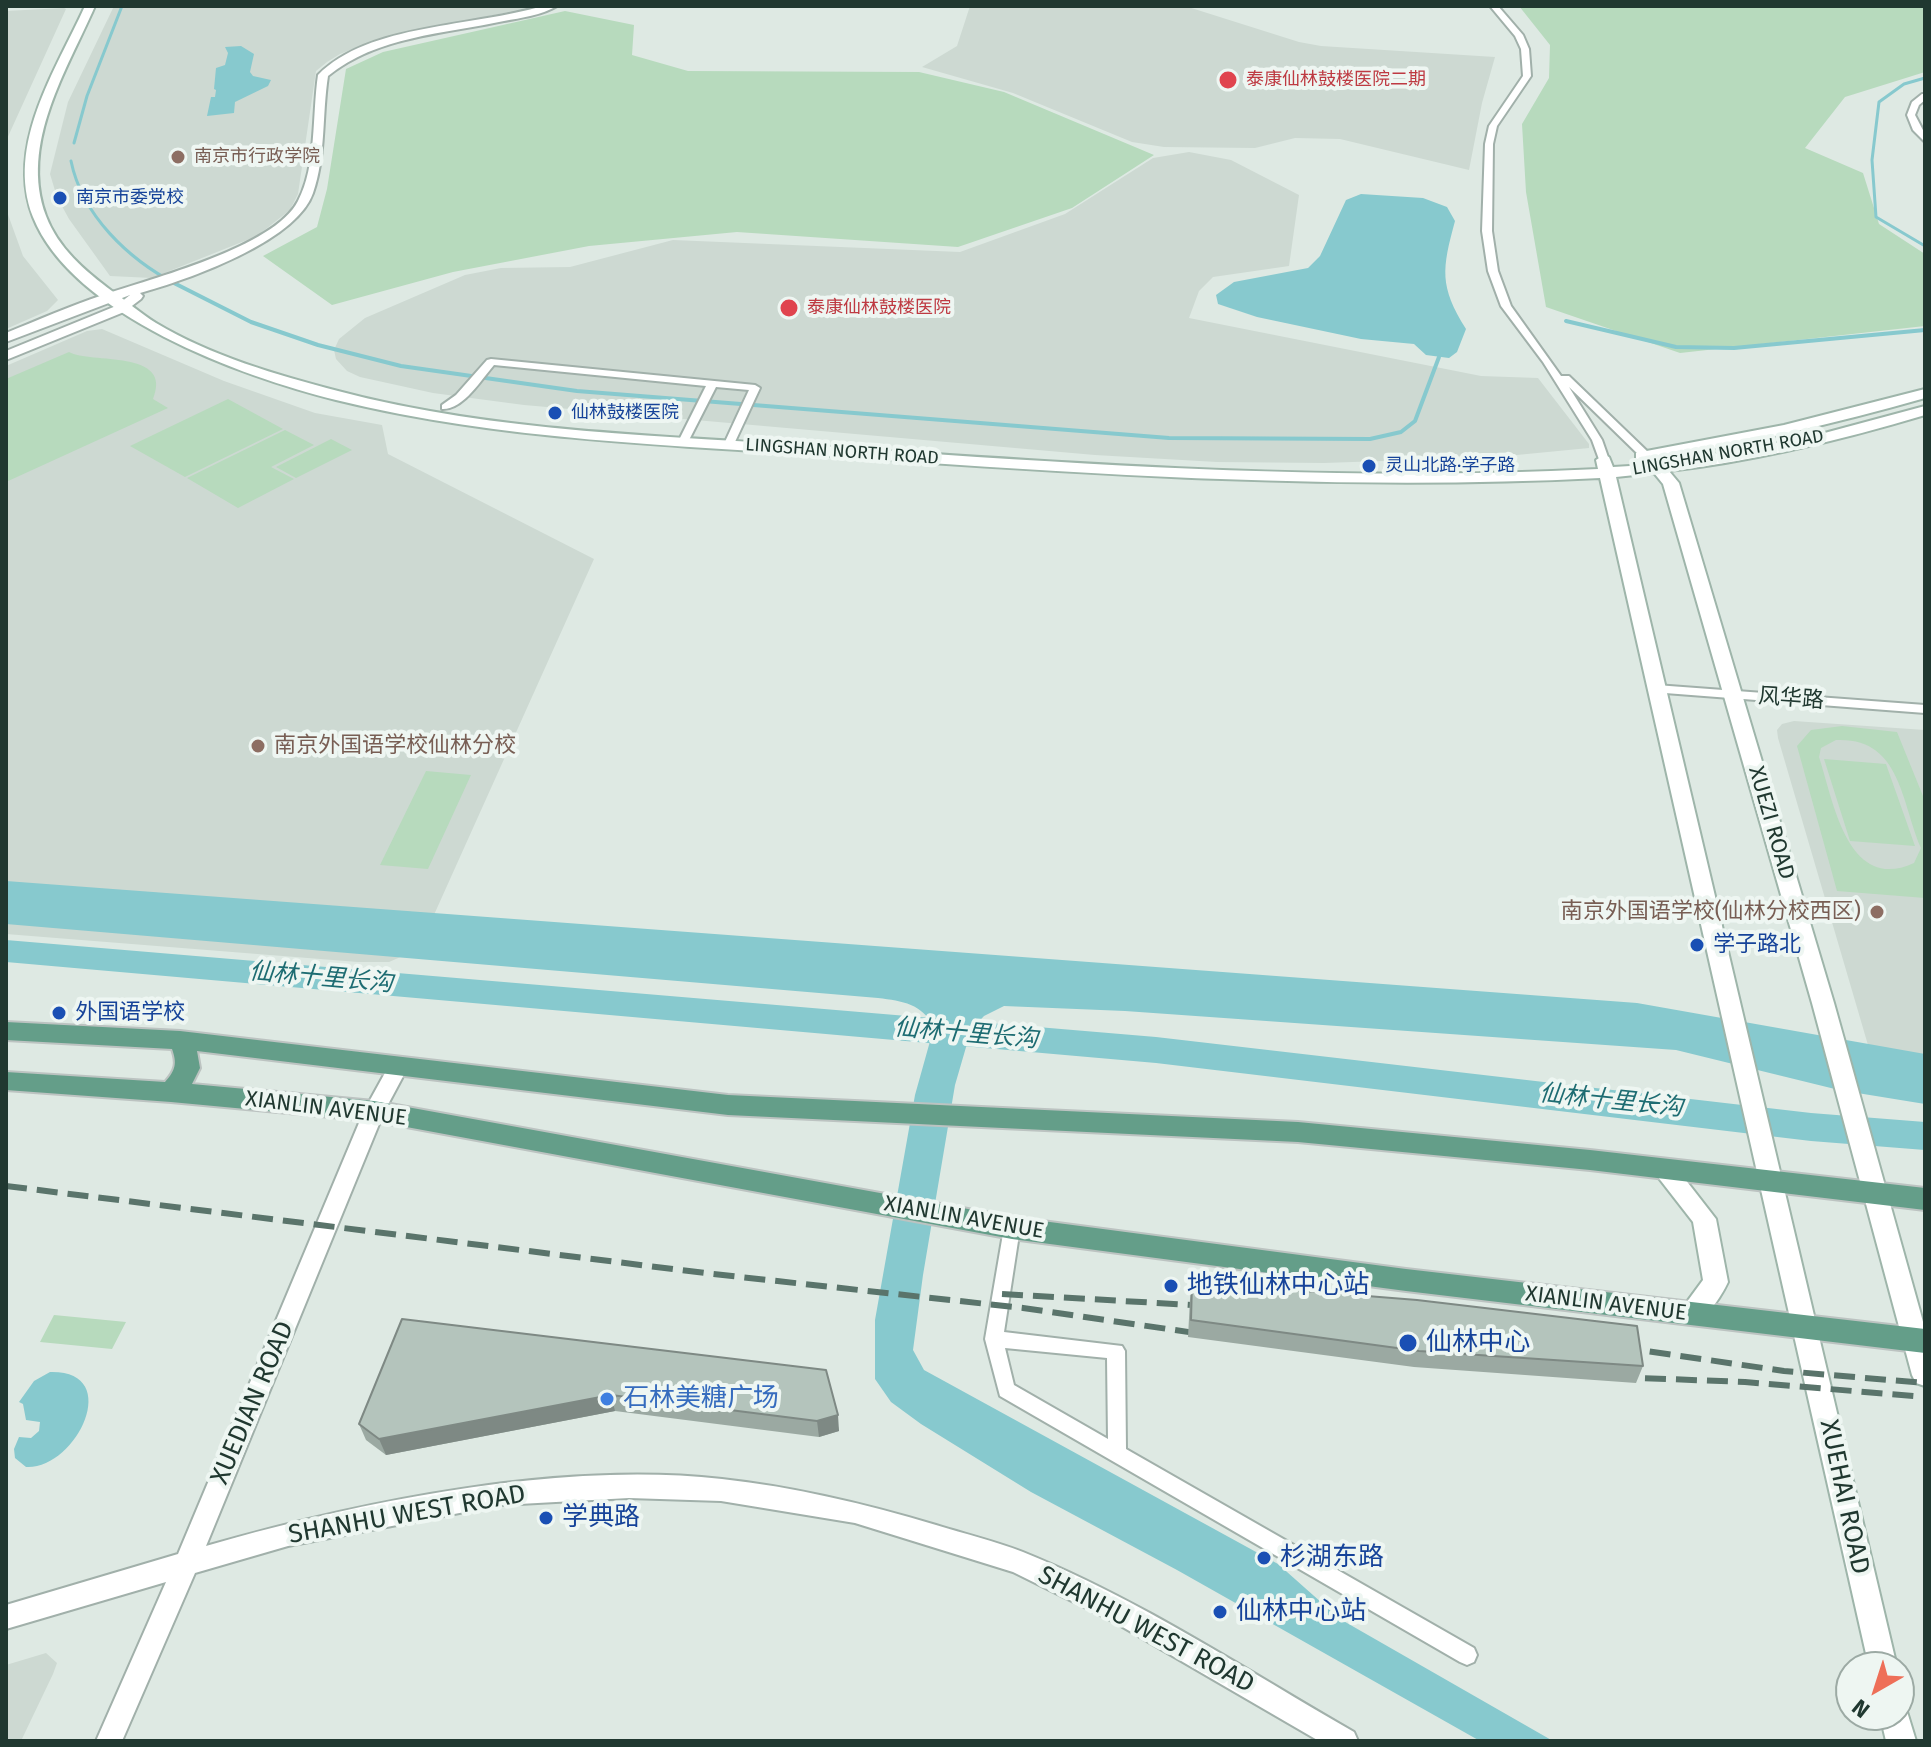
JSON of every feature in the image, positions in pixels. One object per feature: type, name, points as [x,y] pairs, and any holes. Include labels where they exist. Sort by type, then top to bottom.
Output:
[{"type":"main road","name":"LINGSHAN NORTH ROAD","points":[[90,6],[42,115],[30,161],[38,212],[47,231],[69,262],[167,336],[246,368],[370,402],[467,420],[1181,476],[1441,480],[1652,461],[1717,459],[1861,430],[1925,410]]},
{"type":"main road","name":"LINGSHAN NORTH ROAD","points":[[99,6],[58,106],[43,160],[49,205],[60,228],[118,301],[252,361],[380,396],[453,402],[687,436]]},
{"type":"main road","name":"LINGSHAN NORTH ROAD","points":[[1652,461],[1704,446],[1841,417],[1925,393]]},
{"type":"main road","name":"XUEZI ROAD","points":[[1652,461],[1671,483],[1921,1340]]},
{"type":"main road","points":[[1605,467],[1806,1327]]},
{"type":"main road","points":[[6,1031],[180,1040],[728,1105],[1298,1132],[1663,1168],[1925,1199]]},
{"type":"main road","points":[[171,1092],[187,1075],[189,1064],[180,1040]]},
{"type":"main road","name":"XIANLIN AVENUE","points":[[6,1081],[171,1092],[374,1111],[1012,1228],[1406,1280],[1921,1340]]},
{"type":"main road","points":[[1663,1168],[1704,1219],[1716,1282],[1690,1314]]},
{"type":"main road","name":"XUEHAI ROAD","points":[[1806,1327],[1879,1651]]},
{"type":"main road","points":[[1921,1340],[1925,1375]]},
{"type":"street","points":[[6,356],[146,287],[260,240],[291,219],[302,207],[309,185],[320,89],[323,75],[331,66],[358,51],[386,43],[512,18],[552,6]]},
{"type":"street","points":[[1494,6],[1519,35],[1525,49],[1527,76],[1493,126],[1489,144],[1487,231],[1493,271],[1506,306],[1547,361],[1597,440],[1605,467]]},
{"type":"street","points":[[1925,96],[1915,104],[1911,115],[1925,139]]},
{"type":"street","points":[[6,338],[118,301]]},
{"type":"street","points":[[1547,361],[1652,461]]},
{"type":"street","points":[[453,402],[491,362],[755,388],[731,439]]},
{"type":"street","points":[[687,436],[712,384]]},
{"type":"street","name":"风华路","points":[[1656,689],[1925,709]]},
{"type":"street","name":"XUEDIAN ROAD","points":[[109,1741],[186,1565],[374,1111],[398,1067]]},
{"type":"street","points":[[1012,1228],[994,1339],[1006,1390],[1467,1655]]},
{"type":"street","points":[[994,1339],[1116,1351],[1117,1454]]},
{"type":"street","name":"SHANHU WEST ROAD","points":[[6,1617],[288,1534],[501,1494],[629,1487],[721,1490],[855,1512],[1018,1562],[1123,1613],[1345,1741]]},
{"type":"shaded area","name":"南京市行政学院","points":[[114,6],[536,6],[373,41],[327,62],[316,71],[298,194],[290,210],[257,236],[152,278],[110,276],[69,219],[57,197],[50,174],[68,102]]},
{"type":"shaded area","name":"泰康仙林鼓楼医院二期","points":[[970,6],[1185,6],[1321,46],[1495,57],[1469,170],[1340,139],[1295,138],[1255,148],[1164,147],[1132,142],[1013,93],[922,67],[957,46]]},
{"type":"shaded area","points":[[66,9],[6,141],[6,11]]},
{"type":"shaded area","name":"泰康仙林鼓楼医院","points":[[1189,152],[1231,160],[1299,195],[1289,266],[1213,277],[1199,291],[1189,318],[1481,376],[1538,378],[1589,448],[1496,457],[1324,463],[1217,462],[1095,455],[524,405],[433,393],[360,377],[347,371],[336,359],[334,350],[339,339],[365,318],[465,275],[501,268],[570,267],[673,240],[960,252],[1065,214],[1153,158]]},
{"type":"shaded area","points":[[6,209],[23,256],[58,300],[47,311],[6,329]]},
{"type":"shaded area","name":"南京外国语学校仙林分校","points":[[102,329],[224,381],[315,413],[382,425],[388,454],[594,559],[424,937],[412,952],[389,962],[358,962],[6,934],[6,366],[87,331]]},
{"type":"shaded area","name":"南京外国语学校(仙林分校西区)","points":[[1794,721],[1925,730],[1925,1098],[1880,1086],[1778,738],[1777,730],[1782,724]]},
{"type":"shaded area","points":[[46,1653],[57,1663],[53,1674],[21,1741],[6,1741],[6,1665]]},
{"type":"green space","points":[[1519,6],[1925,6],[1925,72],[1845,97],[1805,148],[1863,173],[1879,224],[1925,254],[1925,326],[1680,353],[1546,307],[1526,192],[1522,124],[1549,78],[1550,45]]},
{"type":"green space","points":[[565,11],[634,25],[632,55],[688,71],[919,72],[1004,92],[1154,155],[1072,208],[958,247],[737,232],[589,246],[453,272],[332,305],[263,256],[317,227],[327,189],[346,69],[383,52]]},
{"type":"green space","points":[[69,352],[141,365],[152,372],[156,383],[153,399],[168,408],[6,482],[6,379]]},
{"type":"green space","points":[[228,399],[283,429],[185,477],[130,446]]},
{"type":"green space","points":[[285,430],[314,445],[271,467],[294,479],[238,508],[187,478]]},
{"type":"green space","points":[[331,439],[352,450],[296,478],[276,467]]},
{"type":"green space","points":[[1842,726],[1897,732],[1925,801],[1925,898],[1837,891],[1797,746],[1811,730]],"holes":[[[1836,740],[1857,742],[1874,749],[1895,776],[1921,848],[1914,863],[1891,869],[1873,865],[1858,854],[1847,837],[1819,757],[1821,748]]]},
{"type":"green space","points":[[1824,759],[1886,764],[1915,846],[1850,841]]},
{"type":"green space","points":[[426,771],[471,775],[428,869],[380,865]]},
{"type":"green space","points":[[54,1315],[126,1322],[112,1349],[40,1342]]},
{"type":"water","points":[[241,46],[254,54],[250,72],[253,76],[271,80],[268,86],[235,102],[234,113],[207,116],[211,97],[215,97],[216,68],[225,65],[228,53],[225,47]]},
{"type":"water","points":[[1361,194],[1423,198],[1447,207],[1455,221],[1447,252],[1447,289],[1466,329],[1457,352],[1449,358],[1426,355],[1414,344],[1361,339],[1257,317],[1218,304],[1216,295],[1234,282],[1308,268],[1320,256],[1346,200]]},
{"type":"water","points":[[6,881],[1637,1003],[1925,1054],[1925,1104],[1839,1090],[1676,1050],[1125,1011],[1004,1006],[984,1016],[971,1030],[955,1085],[923,1275],[913,1350],[924,1370],[1278,1564],[1340,1619],[1553,1741],[1480,1741],[1177,1570],[1031,1492],[891,1402],[875,1379],[875,1320],[915,1095],[934,1027],[918,1009],[904,1002],[878,998],[6,924]]},
{"type":"water","points":[[50,1372],[73,1376],[85,1386],[89,1402],[85,1420],[75,1438],[61,1453],[44,1464],[26,1467],[15,1458],[14,1449],[19,1437],[31,1438],[39,1431],[40,1422],[26,1420],[23,1404],[19,1402],[34,1381]]},
{"type":"building","points":[[1192,1282],[1417,1300],[1637,1326],[1643,1366],[1419,1351],[1191,1320]]},
{"type":"building","name":"石林美糖广场","points":[[402,1319],[826,1370],[838,1415],[817,1421],[611,1395],[379,1439],[359,1424]]},
{"type":"waterway","points":[[74,143],[87,96],[122,6]]},
{"type":"waterway","points":[[1925,78],[1904,84],[1879,102],[1872,160],[1876,217],[1925,246]]},
{"type":"waterway","points":[[71,161],[85,199],[96,217],[141,262],[176,284]]},
{"type":"waterway","points":[[172,282],[251,322],[318,345],[401,366],[577,391],[1169,438],[1370,439],[1401,432],[1415,421],[1439,357]]},
{"type":"waterway","points":[[1566,321],[1676,347],[1734,348],[1925,330]]},
{"type":"waterway","name":"仙林十里长沟","points":[[6,951],[1156,1050],[1811,1127],[1925,1136]]},
{"type":"railway","points":[[6,1186],[713,1274],[1023,1308],[1209,1335]]},
{"type":"railway","points":[[1002,1294],[1210,1306]]},
{"type":"railway","points":[[1619,1347],[1784,1371],[1925,1383]]},
{"type":"railway","points":[[1614,1377],[1745,1382],[1925,1397]]},
{"type":"place","name":"泰康仙林鼓楼医院二期","points":[[1228,80]]},
{"type":"place","name":"南京市行政学院","points":[[178,157]]},
{"type":"place","name":"南京市委党校","points":[[60,198]]},
{"type":"place","name":"泰康仙林鼓楼医院","points":[[789,308]]},
{"type":"place","name":"仙林鼓楼医院","points":[[555,413]]},
{"type":"place","name":"灵山北路·学子路","points":[[1369,466]]},
{"type":"place","name":"南京外国语学校仙林分校","points":[[258,746]]},
{"type":"place","name":"南京外国语学校(仙林分校西区)","points":[[1877,912]]},
{"type":"place","name":"学子路北","points":[[1697,945]]},
{"type":"place","name":"外国语学校","points":[[59,1013]]},
{"type":"place","name":"地铁仙林中心站","points":[[1171,1286]]},
{"type":"place","name":"仙林中心","points":[[1408,1343]]},
{"type":"place","name":"石林美糖广场","points":[[607,1399]]},
{"type":"place","name":"学典路","points":[[546,1518]]},
{"type":"place","name":"杉湖东路","points":[[1264,1558]]},
{"type":"place","name":"仙林中心站","points":[[1220,1612]]}]
